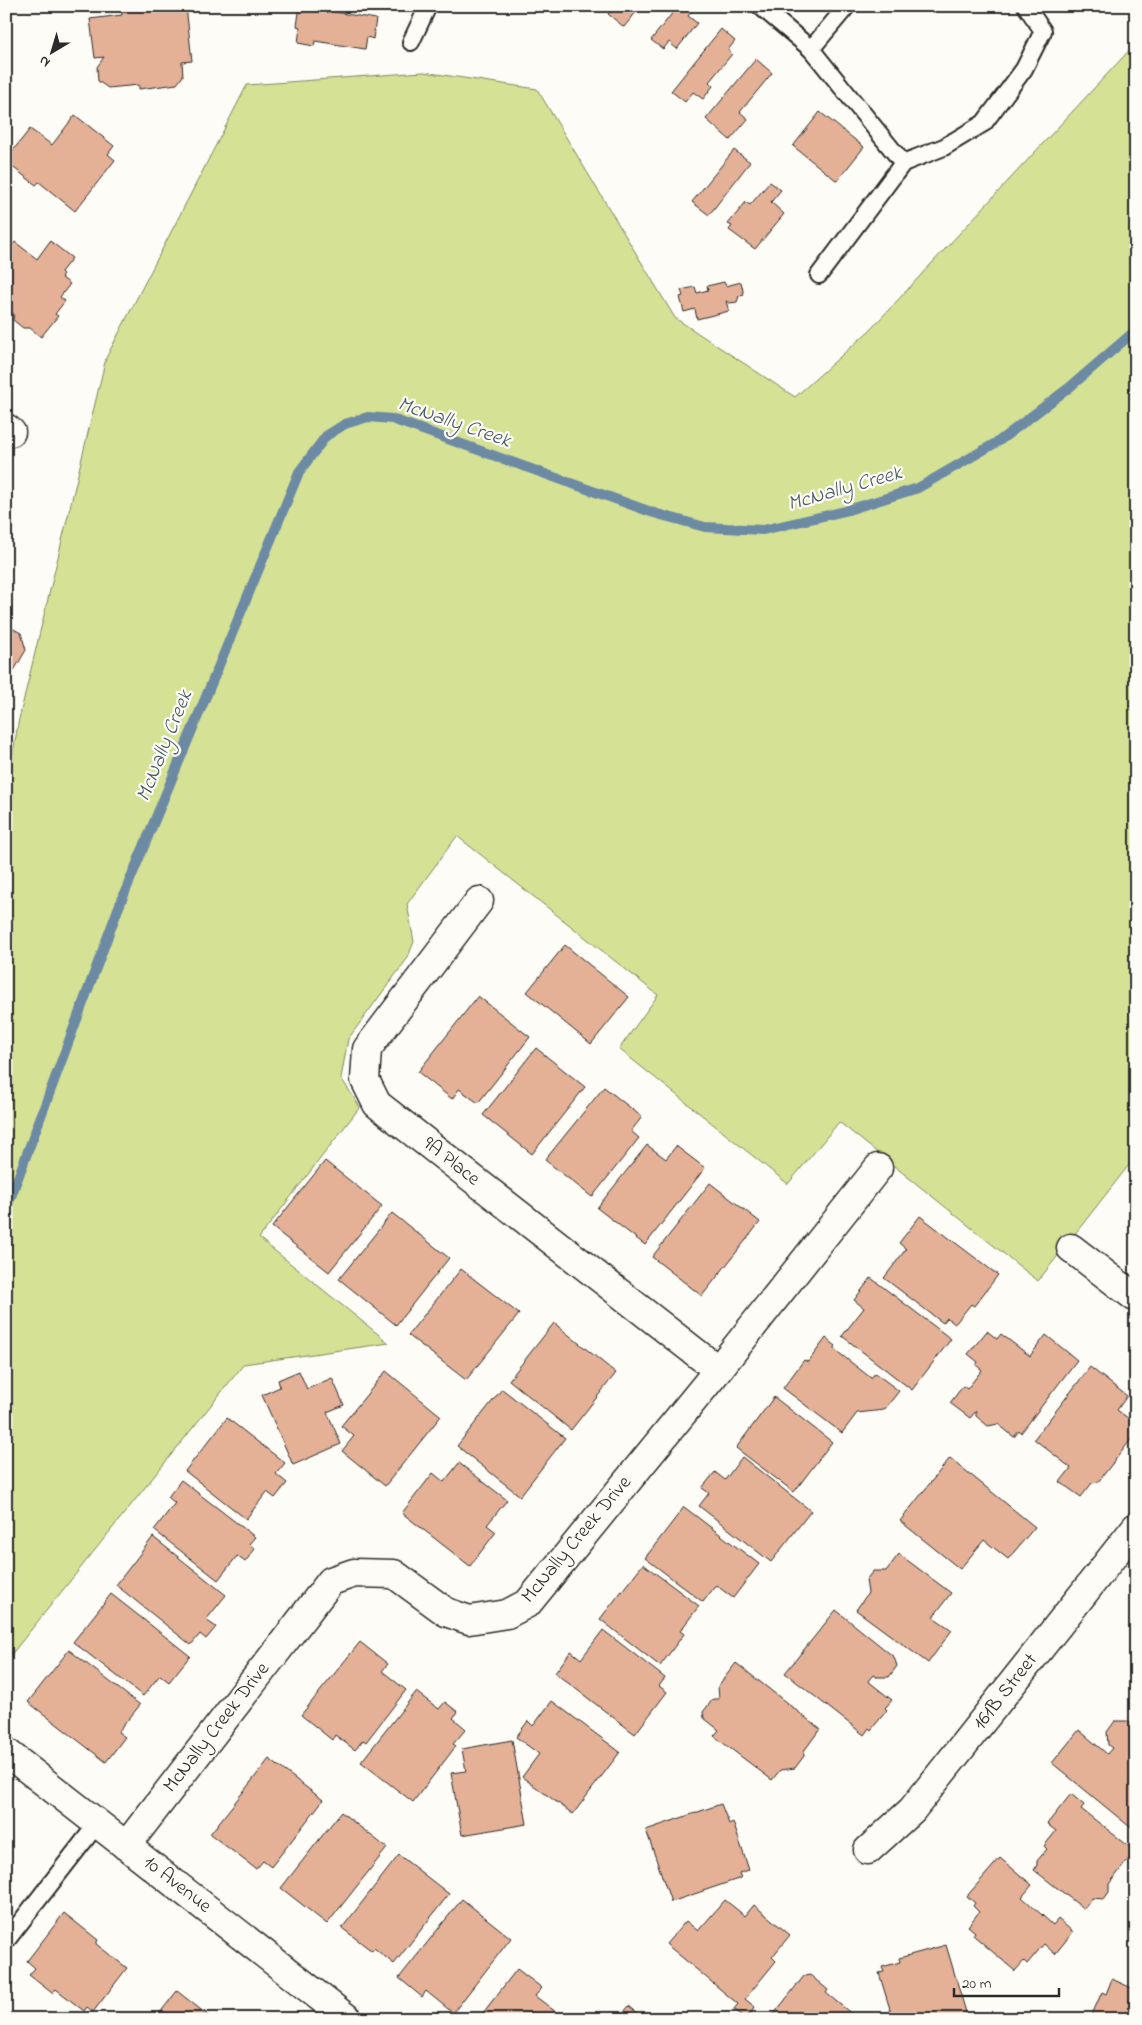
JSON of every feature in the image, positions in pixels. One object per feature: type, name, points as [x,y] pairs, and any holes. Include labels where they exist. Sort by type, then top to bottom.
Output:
[{"type":"street","name":"9A Place","points":[[479,901],[367,1049],[365,1080],[377,1104],[718,1370]]},
{"type":"street","name":"McNally Creek Drive","points":[[126,1846],[331,1581],[354,1573],[394,1574],[446,1612],[469,1620],[507,1614],[528,1603],[718,1370],[878,1168]]},
{"type":"street","points":[[1071,1248],[1136,1298]]},
{"type":"street","name":"161B Street","points":[[868,1850],[912,1810],[1136,1527]]},
{"type":"street","name":"10 Avenue","points":[[6,1752],[348,2019]]},
{"type":"lane","points":[[411,42],[428,6]]},
{"type":"lane","points":[[760,6],[812,49],[903,163]]},
{"type":"lane","points":[[812,49],[847,6]]},
{"type":"lane","points":[[819,274],[903,163],[944,147],[984,123],[1024,69],[1043,31],[1026,6]]},
{"type":"lane","points":[[6,1941],[97,1824]]},
{"type":"green space","points":[[1136,43],[1136,1156],[1038,1281],[839,1122],[788,1184],[619,1049],[658,995],[457,836],[407,904],[414,942],[407,959],[348,1039],[341,1078],[360,1107],[259,1238],[389,1343],[244,1364],[6,1661],[6,791],[19,719],[106,358],[247,85],[423,72],[537,89],[675,318],[795,397],[870,330]]},
{"type":"building","points":[[136,6],[186,6],[192,61],[182,62],[183,76],[177,84],[139,89],[139,85],[108,88],[98,81],[97,67],[104,57],[95,58],[90,19],[122,15],[121,8]]},
{"type":"building","points":[[300,6],[376,19],[373,39],[367,37],[365,49],[315,41],[314,46],[298,43],[300,27],[297,26]]},
{"type":"building","points":[[611,6],[641,6],[624,27],[608,14],[613,8]]},
{"type":"building","points":[[678,6],[696,6],[688,16],[697,23],[677,49],[669,42],[663,49],[651,40]]},
{"type":"building","points":[[721,29],[735,41],[728,50],[732,54],[709,82],[713,86],[703,99],[693,92],[685,102],[671,91]]},
{"type":"building","points":[[756,59],[772,73],[740,112],[748,119],[730,140],[706,119]]},
{"type":"building","points":[[820,112],[864,147],[837,181],[793,146]]},
{"type":"building","points":[[75,115],[114,146],[108,154],[115,160],[75,211],[39,182],[36,185],[6,162],[6,159],[30,129],[52,145]]},
{"type":"building","points":[[734,150],[750,162],[709,215],[692,202]]},
{"type":"building","points":[[770,182],[781,190],[771,202],[784,214],[755,249],[729,230],[732,226],[728,224],[746,202],[750,205]]},
{"type":"building","points":[[50,241],[72,258],[61,272],[63,274],[61,277],[70,284],[60,297],[65,301],[55,314],[58,316],[41,337],[30,328],[23,328],[13,320],[14,314],[11,312],[6,317],[6,253],[15,242],[37,259]]},
{"type":"building","points":[[724,282],[726,286],[741,282],[744,295],[739,296],[737,302],[730,303],[726,301],[729,311],[697,319],[695,309],[684,312],[680,297],[683,296],[681,290],[695,287],[697,293],[708,290],[707,286]]},
{"type":"building","points":[[6,612],[10,627],[21,633],[26,650],[6,684]]},
{"type":"building","points":[[565,945],[629,997],[591,1044],[527,992]]},
{"type":"building","points":[[478,996],[530,1037],[478,1103],[459,1089],[452,1099],[418,1072]]},
{"type":"building","points":[[536,1048],[585,1087],[532,1154],[483,1115]]},
{"type":"building","points":[[604,1087],[642,1117],[631,1131],[639,1138],[592,1197],[545,1160]]},
{"type":"building","points":[[647,1145],[666,1159],[676,1146],[705,1168],[645,1245],[597,1208]]},
{"type":"building","points":[[325,1161],[382,1206],[329,1272],[272,1227]]},
{"type":"building","points":[[710,1183],[760,1222],[702,1296],[652,1257]]},
{"type":"building","points":[[392,1213],[449,1258],[396,1325],[339,1279]]},
{"type":"building","points":[[920,1216],[998,1275],[974,1306],[971,1304],[955,1324],[947,1318],[943,1323],[884,1278],[906,1249],[899,1243]]},
{"type":"building","points":[[461,1269],[519,1314],[466,1380],[408,1335]]},
{"type":"building","points":[[871,1278],[951,1339],[912,1390],[842,1336],[864,1308],[854,1300]]},
{"type":"building","points":[[554,1323],[616,1373],[571,1430],[509,1380]]},
{"type":"building","points":[[987,1331],[997,1339],[1001,1334],[1030,1356],[1046,1335],[1077,1360],[1021,1433],[1019,1431],[1014,1437],[998,1424],[988,1426],[976,1416],[976,1411],[970,1418],[950,1403],[963,1386],[967,1389],[982,1370],[976,1365],[978,1362],[968,1354]]},
{"type":"building","points":[[826,1338],[836,1346],[834,1349],[871,1378],[875,1373],[899,1391],[884,1410],[857,1413],[842,1433],[783,1388],[804,1360],[808,1362]]},
{"type":"building","points":[[1090,1367],[1127,1396],[1117,1410],[1136,1424],[1136,1433],[1098,1482],[1092,1483],[1081,1497],[1060,1482],[1071,1468],[1034,1439]]},
{"type":"building","points":[[299,1371],[307,1389],[332,1378],[344,1405],[327,1412],[341,1444],[293,1465],[262,1395],[280,1387],[278,1380]]},
{"type":"building","points":[[386,1371],[441,1416],[385,1486],[342,1451],[354,1436],[341,1426]]},
{"type":"building","points":[[502,1389],[565,1438],[520,1496],[457,1446]]},
{"type":"building","points":[[774,1397],[832,1442],[794,1492],[736,1448]]},
{"type":"building","points":[[227,1418],[285,1463],[276,1474],[287,1483],[275,1498],[267,1492],[246,1519],[185,1471]]},
{"type":"building","points":[[742,1457],[811,1511],[771,1562],[699,1506],[709,1493],[702,1488],[715,1472],[725,1480]]},
{"type":"building","points":[[950,1458],[1035,1527],[1008,1559],[984,1540],[960,1569],[900,1521]]},
{"type":"building","points":[[459,1463],[507,1500],[487,1525],[496,1532],[470,1566],[402,1513],[433,1473],[444,1482]]},
{"type":"building","points":[[181,1480],[255,1537],[249,1544],[255,1549],[245,1562],[237,1556],[218,1580],[154,1530],[175,1503],[168,1497]]},
{"type":"building","points":[[684,1507],[759,1564],[733,1598],[716,1585],[703,1602],[645,1558]]},
{"type":"building","points":[[153,1537],[226,1595],[206,1620],[216,1627],[206,1639],[200,1634],[191,1645],[116,1585]]},
{"type":"building","points":[[899,1554],[951,1593],[933,1617],[952,1630],[928,1663],[856,1610],[868,1593],[866,1580],[873,1571],[886,1571]]},
{"type":"building","points":[[643,1564],[699,1606],[680,1631],[684,1634],[660,1666],[600,1619]]},
{"type":"building","points":[[111,1594],[190,1656],[169,1682],[160,1675],[143,1696],[73,1642]]},
{"type":"building","points":[[836,1610],[894,1657],[897,1666],[889,1677],[876,1677],[873,1675],[868,1681],[892,1700],[885,1708],[887,1710],[871,1730],[869,1728],[864,1735],[785,1673]]},
{"type":"building","points":[[603,1630],[665,1678],[659,1686],[667,1692],[635,1734],[555,1673],[571,1651],[581,1659]]},
{"type":"building","points":[[360,1642],[388,1664],[382,1671],[406,1690],[366,1742],[363,1740],[355,1750],[335,1735],[332,1740],[301,1715]]},
{"type":"building","points":[[69,1650],[140,1705],[118,1732],[125,1737],[106,1762],[28,1702]]},
{"type":"building","points":[[736,1663],[820,1729],[804,1751],[804,1756],[795,1768],[780,1770],[772,1780],[714,1736],[719,1730],[704,1718],[703,1712],[713,1699],[719,1699],[718,1686]]},
{"type":"building","points":[[416,1692],[439,1709],[445,1702],[458,1712],[453,1718],[466,1729],[453,1744],[456,1746],[413,1802],[361,1762]]},
{"type":"building","points":[[552,1701],[620,1752],[573,1814],[522,1777],[539,1754],[516,1737],[528,1721],[533,1726]]},
{"type":"building","points":[[1115,1721],[1127,1721],[1136,1727],[1136,1823],[1134,1822],[1130,1827],[1052,1763],[1079,1730],[1107,1754],[1112,1748],[1108,1745],[1107,1732]]},
{"type":"building","points":[[512,1740],[527,1824],[462,1835],[451,1773],[466,1771],[462,1749]]},
{"type":"building","points":[[269,1759],[323,1800],[271,1867],[263,1861],[256,1869],[210,1834]]},
{"type":"building","points":[[1071,1794],[1084,1805],[1081,1809],[1135,1851],[1109,1884],[1109,1892],[1104,1899],[1092,1898],[1084,1909],[1034,1870],[1037,1861],[1047,1849],[1044,1846],[1056,1831],[1047,1824]]},
{"type":"building","points":[[721,1804],[729,1824],[733,1822],[749,1870],[739,1873],[741,1878],[671,1902],[646,1830]]},
{"type":"building","points":[[341,1812],[387,1848],[327,1924],[281,1888]]},
{"type":"building","points":[[399,1855],[449,1894],[394,1964],[374,1948],[372,1951],[342,1928]]},
{"type":"building","points":[[1000,1858],[1032,1885],[1022,1897],[1053,1925],[1058,1919],[1073,1932],[1055,1954],[1044,1944],[1027,1964],[1024,1961],[1015,1971],[973,1935],[975,1932],[968,1926],[979,1912],[973,1906],[975,1903],[967,1896]]},
{"type":"building","points":[[462,1899],[511,1938],[453,2013],[426,1991],[422,1997],[399,1978]]},
{"type":"building","points":[[725,1900],[745,1916],[754,1905],[790,1935],[772,1957],[776,1961],[745,1999],[755,2007],[746,2019],[734,2009],[738,2004],[666,1944],[686,1921],[698,1931]]},
{"type":"building","points":[[64,1913],[98,1940],[96,1944],[127,1968],[93,2012],[87,2007],[84,2011],[56,1989],[52,1993],[29,1975],[35,1968],[27,1961]]},
{"type":"building","points":[[946,1945],[968,2019],[893,2019],[879,1973],[884,1972],[882,1967],[900,1962],[899,1958]]},
{"type":"building","points":[[517,1969],[542,1988],[535,1996],[565,2019],[479,2018]]},
{"type":"building","points":[[810,1975],[828,1990],[826,1993],[858,2019],[770,2019],[804,1976]]},
{"type":"building","points":[[1112,1979],[1136,1990],[1136,2019],[1090,2019],[1102,1992],[1106,1994]]},
{"type":"building","points":[[177,1991],[210,2017],[208,2019],[155,2019]]},
{"type":"building","points":[[629,2006],[645,2019],[618,2019]]},
{"type":"waterway","name":"McNally Creek","points":[[6,1210],[118,909],[299,472],[326,436],[345,424],[368,417],[392,419],[654,513],[705,527],[763,530],[845,511],[918,488],[999,441],[1070,387],[1136,330]]}]
